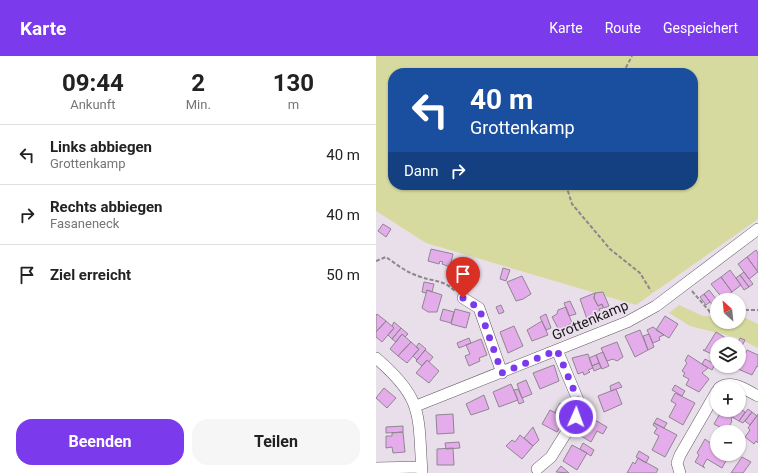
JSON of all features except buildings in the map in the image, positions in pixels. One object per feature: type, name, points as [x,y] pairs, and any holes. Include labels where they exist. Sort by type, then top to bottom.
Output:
[{"type":"street","name":"Grottenkamp","points":[[416,406],[627,322],[656,306],[758,230]]},
{"type":"street","points":[[463,298],[479,308],[502,373]]},
{"type":"street","points":[[537,469],[551,457],[580,409],[578,400],[557,350]]},
{"type":"street","points":[[376,358],[404,384],[416,406],[419,420],[422,470],[376,468]]},
{"type":"street","points":[[746,390],[758,396]]},
{"type":"street","points":[[680,473],[677,463],[680,455],[710,402]]},
{"type":"path","points":[[626,68],[632,56]]},
{"type":"path","points":[[568,190],[572,204],[610,249],[640,273],[651,291]]},
{"type":"path","points":[[376,261],[386,258],[407,271],[419,276],[446,283],[463,298]]},
{"type":"path","points":[[686,284],[710,312]]},
{"type":"path","points":[[746,310],[758,310]]},
{"type":"green space","points":[[376,56],[758,56],[758,219],[636,305],[426,243],[376,211]]},
{"type":"green space","points":[[679,305],[703,316],[710,316],[710,329],[746,329],[746,318],[758,324],[758,348],[746,342],[746,337],[734,337],[690,326],[669,313]]},
{"type":"route","points":[[463,298],[479,308],[502,373],[557,350],[578,400],[580,409],[576,417]]}]
